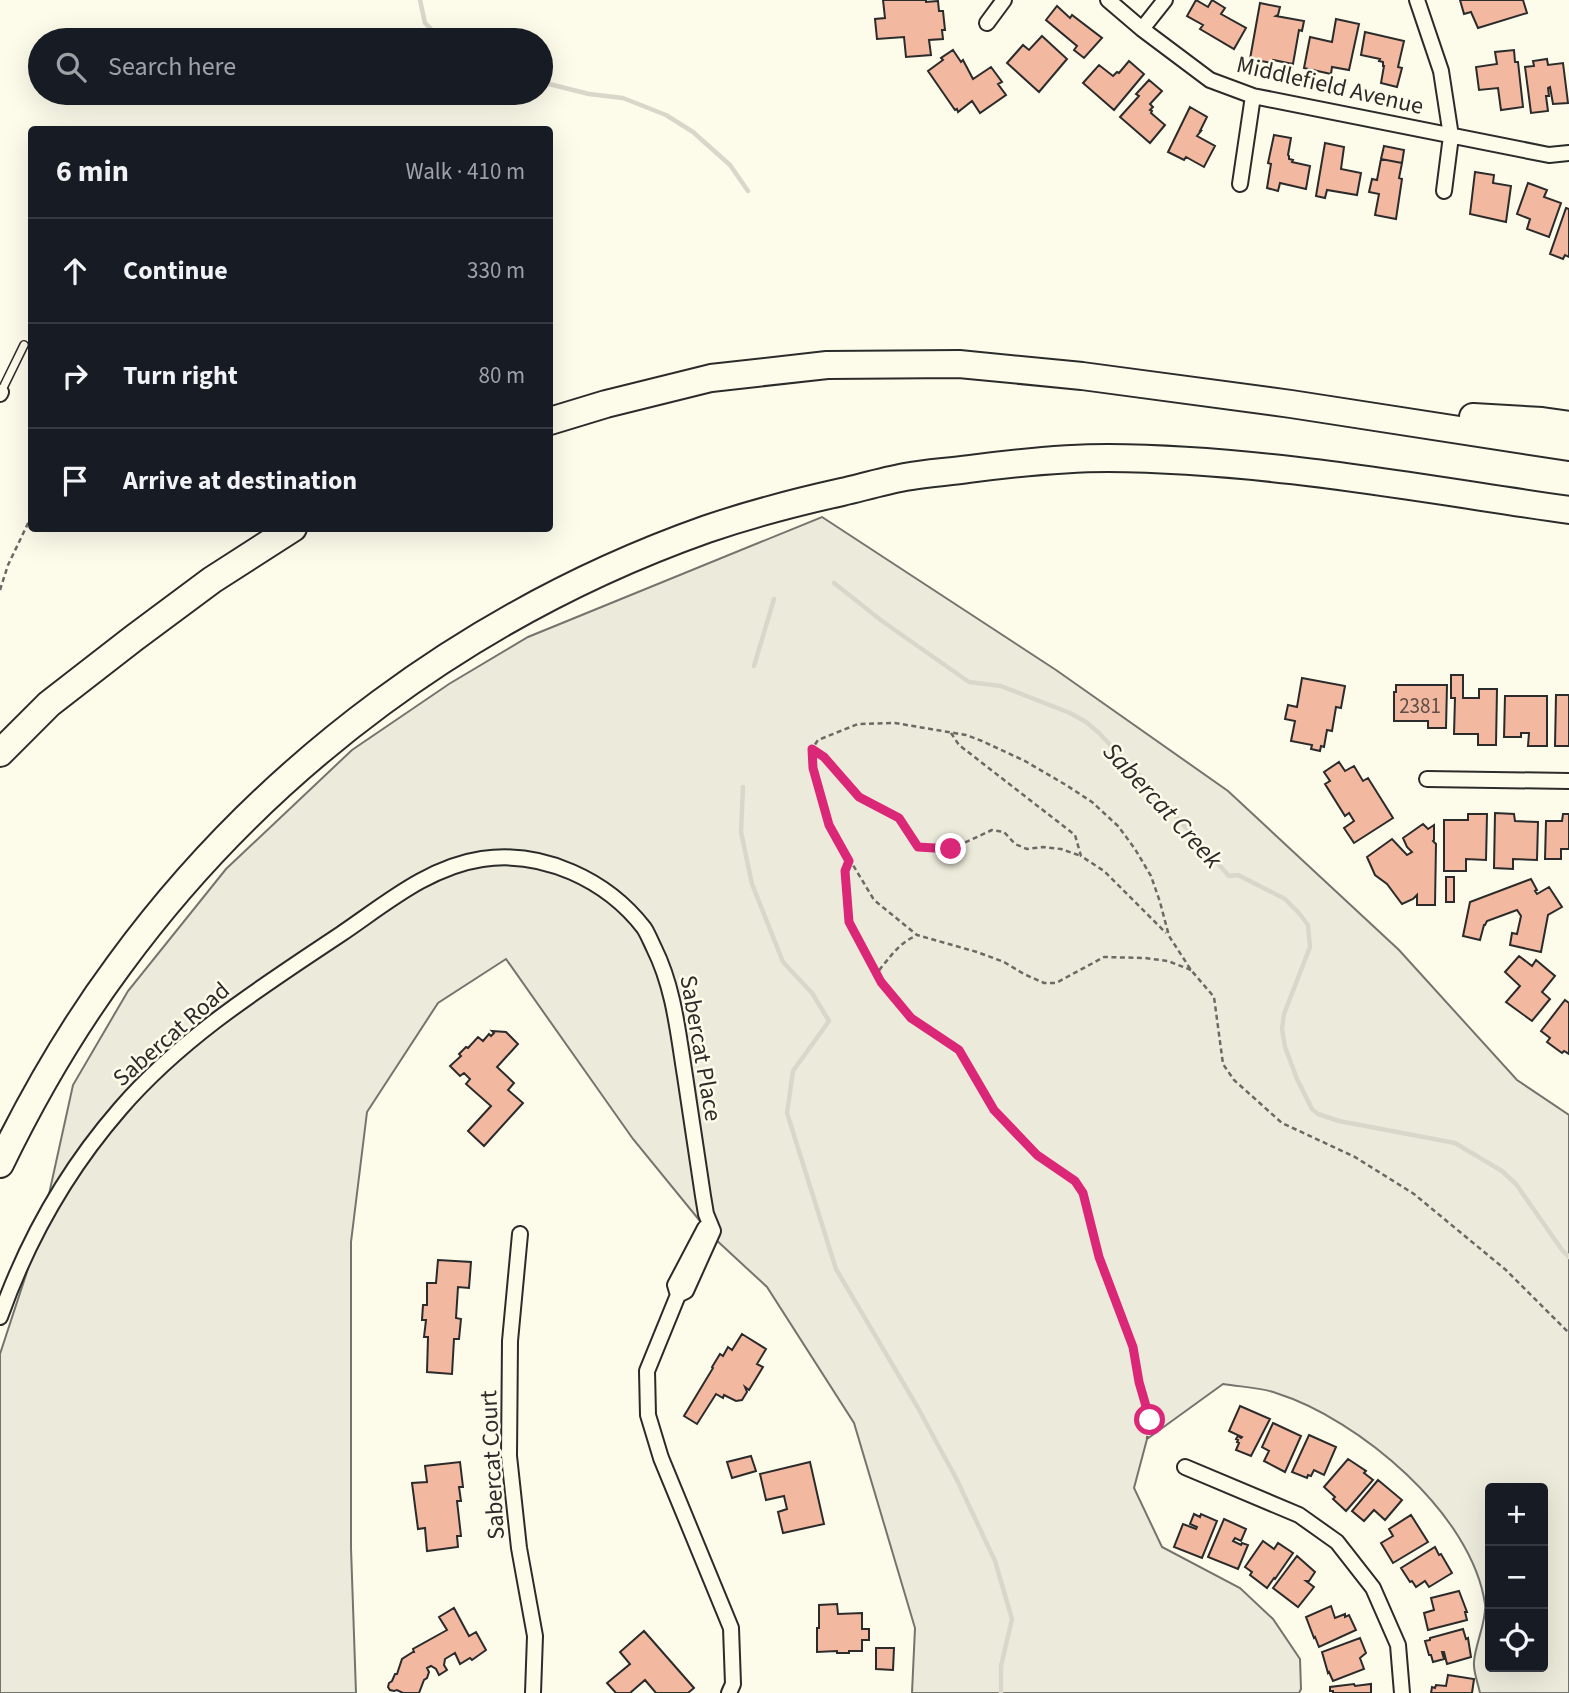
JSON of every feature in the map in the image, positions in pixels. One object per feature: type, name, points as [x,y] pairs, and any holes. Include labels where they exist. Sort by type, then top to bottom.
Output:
[{"type":"highway","points":[[553,420],[606,404],[711,379],[827,365],[959,364],[1082,376],[1291,404],[1569,447]]},
{"type":"highway","points":[[1291,404],[1569,425]]},
{"type":"highway","points":[[0,1164],[26,1110],[69,1038],[119,964],[225,840],[282,784],[405,684],[539,603],[620,564],[709,528],[807,500],[907,477],[1007,464],[1105,458],[1206,461],[1288,470],[1569,510]]},
{"type":"highway","points":[[0,753],[49,704],[134,638],[212,580],[287,532]]},
{"type":"street","points":[[987,23],[1004,0]]},
{"type":"street","name":"Middlefield Avenue","points":[[1108,0],[1210,80],[1253,96],[1549,155],[1569,153]]},
{"type":"street","points":[[1142,29],[1165,0]]},
{"type":"street","points":[[1418,0],[1441,71],[1451,136],[1444,191]]},
{"type":"street","points":[[1240,184],[1253,96]]},
{"type":"street","points":[[1427,779],[1569,781]]},
{"type":"street","name":"Sabercat Place","points":[[418,882],[449,867],[482,859],[516,857],[554,864],[588,880],[620,902],[645,930],[664,967],[674,1008],[703,1196],[711,1226],[676,1285],[678,1295],[647,1371],[648,1415],[661,1458],[732,1628],[733,1684],[729,1693]]},
{"type":"street","name":"Sabercat Road","points":[[0,1317],[27,1250],[54,1199],[85,1153],[121,1108],[166,1062],[211,1023],[418,882]]},
{"type":"street","name":"Sabercat Court","points":[[520,1234],[510,1341],[509,1455],[519,1548],[535,1636],[533,1693]]},
{"type":"street","points":[[1185,1467],[1299,1515],[1337,1542],[1373,1588],[1398,1645],[1402,1693]]},
{"type":"lane","points":[[1,393],[24,345]]},
{"type":"path","points":[[0,590],[8,565],[28,523]]},
{"type":"path","points":[[1169,936],[1151,876],[1118,826],[1092,802],[1024,761],[966,735],[895,723],[858,724],[818,740],[812,749],[813,768],[829,825],[849,861],[874,900],[917,935],[1004,962],[1044,983],[1056,983],[1104,957],[1168,961],[1191,970]]},
{"type":"path","points":[[951,733],[959,744],[1075,835],[1081,856]]},
{"type":"path","points":[[812,749],[824,757],[859,797],[899,818],[918,847],[951,849],[992,830],[1004,832],[1015,844],[1027,849],[1060,849],[1081,856],[1104,872],[1169,936],[1191,970],[1214,997],[1223,1064],[1234,1080],[1282,1123],[1355,1157],[1414,1194],[1506,1270],[1569,1334]]},
{"type":"path","points":[[849,861],[845,871],[849,922],[881,982],[911,1018],[959,1050],[994,1110],[1037,1155],[1075,1181],[1083,1193],[1099,1257],[1133,1347],[1150,1420],[1146,1439]]},
{"type":"path","points":[[881,982],[880,969],[896,950],[917,935]]},
{"type":"shaded area","points":[[822,517],[1056,670],[1228,791],[1399,950],[1517,1080],[1569,1115],[1569,1693],[1480,1693],[1474,1662],[1485,1604],[1476,1570],[1459,1537],[1435,1505],[1407,1474],[1342,1424],[1276,1393],[1223,1384],[1147,1439],[1134,1488],[1162,1547],[1240,1588],[1273,1619],[1300,1659],[1299,1693],[912,1693],[915,1628],[854,1423],[767,1287],[713,1237],[633,1139],[506,959],[438,1003],[367,1112],[351,1242],[351,1548],[356,1693],[0,1693],[0,1354],[42,1226],[73,1085],[128,991],[226,869],[352,750],[449,684],[528,637]]},
{"type":"building","points":[[883,0],[938,1],[939,11],[943,11],[945,30],[942,30],[943,39],[929,40],[931,55],[906,57],[904,37],[877,39],[875,19],[885,18]]},
{"type":"building","points":[[1196,0],[1208,7],[1212,0],[1225,8],[1221,14],[1246,28],[1234,49],[1200,29],[1203,25],[1187,16]]},
{"type":"building","points":[[1460,0],[1523,0],[1527,13],[1478,28],[1471,12],[1464,14]]},
{"type":"building","points":[[1260,3],[1280,7],[1276,16],[1304,21],[1302,31],[1299,30],[1293,64],[1250,59]]},
{"type":"building","points":[[1057,6],[1070,18],[1072,15],[1102,38],[1084,58],[1074,50],[1077,46],[1046,20]]},
{"type":"building","points":[[1336,19],[1359,24],[1349,70],[1332,67],[1331,74],[1304,68],[1310,37],[1332,42]]},
{"type":"building","points":[[1365,32],[1404,41],[1397,87],[1381,83],[1384,66],[1380,59],[1361,55]]},
{"type":"building","points":[[1042,36],[1067,59],[1039,92],[1007,63],[1023,45],[1029,50]]},
{"type":"building","points":[[953,50],[961,62],[963,60],[973,79],[991,67],[1002,82],[998,84],[1006,95],[980,113],[972,101],[958,112],[955,110],[928,71]]},
{"type":"building","points":[[1514,50],[1523,107],[1501,110],[1498,88],[1479,90],[1476,67],[1497,64],[1495,52]]},
{"type":"building","points":[[1547,59],[1548,65],[1563,63],[1568,103],[1553,104],[1550,87],[1549,96],[1546,96],[1548,111],[1531,113],[1525,67],[1534,66],[1533,61]]},
{"type":"building","points":[[1129,61],[1144,74],[1114,110],[1083,83],[1099,65],[1113,76]]},
{"type":"building","points":[[1149,80],[1162,91],[1150,104],[1153,107],[1151,113],[1165,125],[1150,143],[1120,117]]},
{"type":"building","points":[[1190,107],[1207,117],[1197,136],[1215,146],[1204,167],[1186,157],[1184,160],[1168,152]]},
{"type":"building","points":[[1274,135],[1291,138],[1289,159],[1310,166],[1306,189],[1280,183],[1278,191],[1267,188],[1271,164],[1268,163]]},
{"type":"building","points":[[1325,143],[1344,147],[1341,169],[1361,173],[1357,195],[1327,190],[1325,198],[1316,196]]},
{"type":"building","points":[[1384,146],[1404,150],[1402,163],[1381,159]]},
{"type":"building","points":[[1381,159],[1402,163],[1396,219],[1375,215],[1379,194],[1369,192],[1372,179],[1377,180]]},
{"type":"building","points":[[1475,172],[1494,175],[1493,183],[1511,186],[1506,222],[1470,214]]},
{"type":"building","points":[[1528,183],[1547,190],[1544,197],[1561,203],[1549,237],[1527,229],[1530,219],[1517,214]]},
{"type":"building","points":[[1566,208],[1569,209],[1569,257],[1565,255],[1563,259],[1550,254]]},
{"type":"building","points":[[1451,675],[1463,675],[1463,698],[1479,698],[1479,689],[1497,689],[1496,745],[1478,745],[1478,734],[1454,734],[1455,698],[1451,698]]},
{"type":"building","points":[[1302,678],[1345,686],[1341,708],[1336,707],[1332,731],[1327,730],[1324,747],[1321,746],[1320,751],[1311,749],[1312,745],[1291,741],[1295,721],[1285,719],[1288,705],[1297,707]]},
{"type":"building","points":[[1396,685],[1447,685],[1446,728],[1428,728],[1428,721],[1394,721]]},
{"type":"building","points":[[1556,695],[1569,695],[1569,746],[1555,746]]},
{"type":"building","points":[[1505,696],[1547,696],[1547,746],[1528,746],[1529,733],[1521,733],[1521,737],[1504,737]]},
{"type":"building","points":[[1339,762],[1345,771],[1354,766],[1363,781],[1368,778],[1393,818],[1354,843],[1344,828],[1354,821],[1349,813],[1345,816],[1325,784],[1330,781],[1324,772]]},
{"type":"building","points":[[1495,813],[1514,814],[1515,821],[1538,822],[1537,860],[1513,859],[1513,869],[1494,868]]},
{"type":"building","points":[[1468,814],[1487,814],[1486,860],[1466,859],[1466,871],[1444,871],[1444,820],[1468,820]]},
{"type":"building","points":[[1563,814],[1569,814],[1569,849],[1561,849],[1561,859],[1545,859],[1546,821],[1562,821]]},
{"type":"building","points":[[1423,824],[1428,829],[1434,825],[1435,905],[1417,905],[1417,895],[1402,904],[1387,884],[1375,875],[1367,857],[1392,839],[1407,855],[1412,852],[1403,838]]},
{"type":"building","points":[[1446,877],[1454,877],[1454,902],[1446,902]]},
{"type":"building","points":[[1531,879],[1537,894],[1549,887],[1562,907],[1548,915],[1541,952],[1510,945],[1512,933],[1517,934],[1521,916],[1517,910],[1487,921],[1480,940],[1463,936],[1470,902]]},
{"type":"building","points":[[1519,956],[1532,966],[1536,960],[1555,976],[1542,992],[1550,999],[1532,1021],[1506,1002],[1520,986],[1505,972]]},
{"type":"building","points":[[1565,1000],[1569,1003],[1569,1054],[1564,1051],[1562,1053],[1547,1042],[1550,1038],[1541,1031]]},
{"type":"building","points":[[492,1031],[506,1032],[518,1044],[497,1067],[514,1083],[508,1090],[523,1103],[484,1146],[468,1131],[491,1106],[466,1084],[470,1079],[464,1073],[460,1076],[450,1066],[478,1037],[483,1041],[489,1034],[491,1036],[494,1033]]},
{"type":"building","points":[[438,1260],[471,1262],[469,1288],[458,1287],[456,1318],[461,1319],[459,1339],[454,1339],[452,1374],[427,1372],[428,1337],[424,1337],[426,1320],[422,1320],[423,1305],[427,1305],[427,1283],[436,1283]]},
{"type":"building","points":[[742,1334],[766,1349],[757,1364],[763,1367],[749,1390],[745,1387],[747,1392],[742,1400],[736,1401],[724,1395],[723,1398],[716,1394],[697,1424],[684,1416],[720,1354],[723,1356],[728,1347],[732,1350]]},
{"type":"building","points":[[1240,1406],[1270,1419],[1251,1456],[1236,1450],[1239,1443],[1236,1439],[1238,1436],[1242,1437],[1229,1431]]},
{"type":"building","points":[[1273,1423],[1301,1436],[1285,1472],[1264,1461],[1269,1451],[1262,1447]]},
{"type":"building","points":[[1309,1435],[1336,1447],[1324,1475],[1314,1470],[1307,1478],[1292,1472]]},
{"type":"building","points":[[751,1456],[756,1471],[732,1478],[727,1462]]},
{"type":"building","points":[[1348,1459],[1366,1471],[1364,1473],[1373,1480],[1346,1511],[1324,1487]]},
{"type":"building","points":[[460,1462],[463,1487],[459,1487],[461,1501],[457,1501],[461,1536],[457,1536],[458,1547],[427,1551],[425,1528],[418,1529],[412,1483],[427,1482],[425,1466]]},
{"type":"building","points":[[810,1462],[824,1524],[783,1533],[778,1512],[787,1509],[784,1496],[766,1500],[760,1474]]},
{"type":"building","points":[[1378,1480],[1402,1500],[1385,1520],[1374,1510],[1364,1521],[1352,1511]]},
{"type":"building","points":[[1194,1514],[1217,1521],[1202,1558],[1174,1547],[1183,1524],[1196,1529],[1197,1527],[1190,1524]]},
{"type":"building","points":[[1411,1515],[1428,1542],[1393,1563],[1381,1543],[1393,1536],[1389,1529]]},
{"type":"building","points":[[1224,1519],[1246,1529],[1241,1541],[1235,1538],[1233,1541],[1248,1545],[1238,1569],[1208,1557]]},
{"type":"building","points":[[1263,1541],[1274,1549],[1278,1543],[1293,1553],[1267,1588],[1250,1575],[1252,1572],[1245,1567]]},
{"type":"building","points":[[1435,1547],[1452,1573],[1429,1587],[1425,1581],[1416,1587],[1401,1568]]},
{"type":"building","points":[[1297,1556],[1315,1572],[1309,1581],[1306,1581],[1314,1587],[1298,1607],[1273,1588]]},
{"type":"building","points":[[1459,1591],[1467,1612],[1467,1620],[1428,1630],[1424,1613],[1434,1610],[1431,1598]]},
{"type":"building","points":[[837,1604],[838,1614],[862,1613],[862,1629],[869,1629],[869,1640],[862,1640],[862,1651],[817,1652],[819,1605]]},
{"type":"building","points":[[1331,1606],[1335,1618],[1349,1615],[1356,1630],[1319,1647],[1306,1617]]},
{"type":"building","points":[[454,1608],[469,1636],[476,1632],[486,1650],[472,1660],[470,1658],[460,1664],[455,1653],[445,1659],[447,1670],[439,1675],[431,1666],[427,1668],[429,1672],[419,1693],[390,1690],[389,1683],[397,1674],[402,1659],[414,1652],[413,1649],[447,1630],[439,1617]]},
{"type":"building","points":[[1463,1629],[1466,1639],[1468,1638],[1471,1657],[1447,1664],[1442,1652],[1444,1659],[1433,1662],[1425,1641]]},
{"type":"building","points":[[644,1631],[694,1688],[688,1693],[656,1693],[645,1680],[630,1693],[616,1693],[607,1683],[630,1664],[620,1652]]},
{"type":"building","points":[[1360,1638],[1366,1653],[1360,1658],[1364,1669],[1333,1681],[1322,1652]]},
{"type":"building","points":[[876,1648],[894,1648],[893,1670],[876,1669]]},
{"type":"building","points":[[1448,1675],[1474,1679],[1472,1693],[1431,1693],[1432,1687],[1435,1688],[1436,1685],[1446,1686]]},
{"type":"building","points":[[1371,1684],[1371,1693],[1330,1691],[1330,1687]]},
{"type":"waterway","name":"Sabercat Creek","points":[[420,0],[425,23],[430,28]]},
{"type":"waterway","name":"Sabercat Creek","points":[[553,85],[589,94],[623,98],[666,115],[693,132],[730,165],[748,191]]},
{"type":"waterway","name":"Sabercat Creek","points":[[834,583],[882,621],[969,682],[1001,686],[1086,722],[1142,778],[1229,876],[1238,875],[1285,899],[1308,925],[1310,947],[1284,1014],[1282,1029],[1285,1047],[1312,1109],[1318,1114],[1339,1121],[1455,1143],[1502,1171],[1516,1184],[1569,1257]]},
{"type":"waterway","points":[[754,666],[774,599]]},
{"type":"waterway","points":[[743,787],[741,832],[752,884],[783,962],[812,993],[829,1021],[793,1071],[787,1113],[836,1269],[918,1408],[957,1480],[995,1561],[1012,1619],[1001,1666],[1001,1693]]},
{"type":"route","points":[[951,849],[918,847],[899,818],[859,797],[824,757],[812,749],[813,768],[829,825],[849,861],[845,871],[849,922],[881,982],[911,1018],[959,1050],[994,1110],[1037,1155],[1075,1181],[1083,1193],[1107,1282],[1133,1347],[1150,1420]]}]
